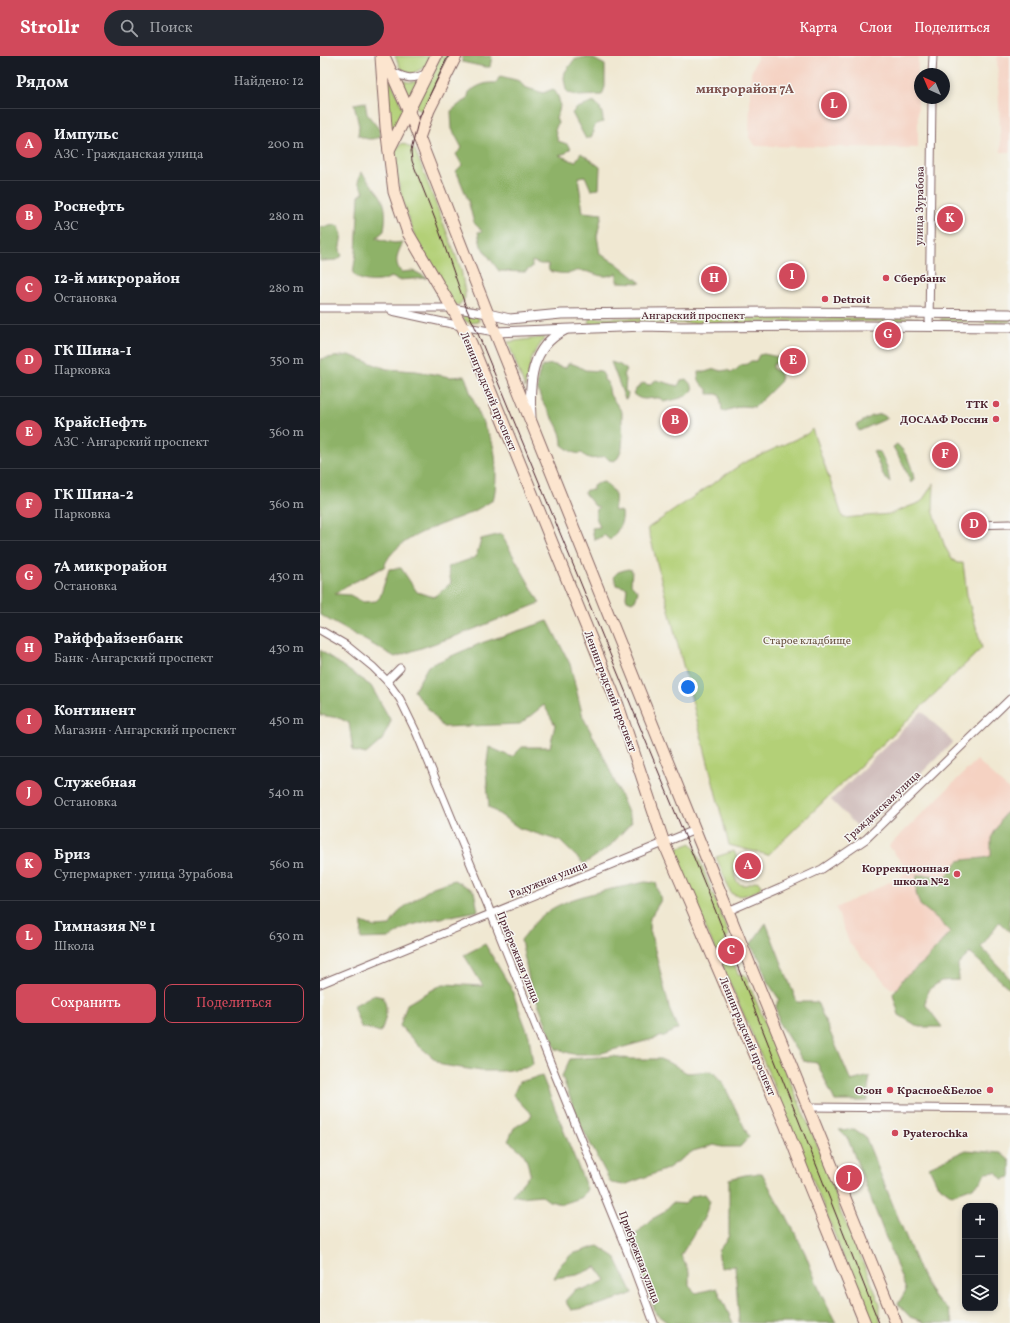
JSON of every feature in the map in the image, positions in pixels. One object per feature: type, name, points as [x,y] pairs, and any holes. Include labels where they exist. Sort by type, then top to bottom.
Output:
[{"type":"main road","name":"Ленинградский проспект","points":[[383,56],[409,112],[495,332],[895,1322]]},
{"type":"main road","name":"Ленинградский проспект","points":[[383,56],[389,150],[394,192],[408,233],[452,308],[474,350],[618,706],[664,843],[782,1117],[865,1323]]},
{"type":"main road","points":[[389,150],[436,56]]},
{"type":"main road","points":[[419,138],[429,110],[456,56]]},
{"type":"street","points":[[932,68],[933,56]]},
{"type":"street","points":[[391,71],[410,78],[418,77],[429,72]]},
{"type":"street","name":"улица Зурабова","points":[[929,327],[932,104]]},
{"type":"street","name":"Ангарский проспект","points":[[320,308],[452,308],[510,319],[561,314],[782,312],[1010,314]]},
{"type":"street","name":"Ангарский проспект","points":[[378,308],[495,332],[644,326],[1010,327]]},
{"type":"street","points":[[584,328],[585,314]]},
{"type":"street","points":[[532,423],[530,385],[535,364],[548,341],[568,328]]},
{"type":"street","points":[[972,525],[1010,524]]},
{"type":"street","name":"Прибрежная улица","points":[[320,630],[346,645],[373,667],[400,699],[417,734],[629,1256],[654,1323]]},
{"type":"street","points":[[386,681],[400,668]]},
{"type":"street","name":"Гражданская улица","points":[[728,911],[822,869],[866,839],[1010,699]]},
{"type":"street","name":"Радужная улица","points":[[320,984],[696,830]]},
{"type":"street","points":[[808,1107],[1010,1109]]},
{"type":"shaded area","points":[[758,56],[918,56],[918,68],[914,68],[914,104],[918,104],[918,148],[756,146],[749,138],[751,73]]},
{"type":"shaded area","points":[[997,56],[1010,56],[1010,152],[1001,152]]},
{"type":"shaded area","points":[[922,711],[953,742],[862,831],[831,800]]},
{"type":"shaded area","name":"Коррекционная школа №2","points":[[977,760],[1010,791],[1010,883],[905,986],[891,989],[850,944],[836,908],[900,877],[908,871],[889,846]]},
{"type":"green space","points":[[395,56],[432,56],[428,65],[412,74],[401,69]]},
{"type":"green space","points":[[440,56],[451,56],[424,111],[415,107]]},
{"type":"green space","points":[[462,56],[492,56],[490,67],[462,62]]},
{"type":"green space","points":[[584,57],[592,58],[605,65],[605,87],[602,95],[579,96],[569,93],[566,90],[564,78],[565,72],[574,60]]},
{"type":"green space","points":[[386,68],[404,112],[391,139]]},
{"type":"green space","points":[[500,76],[520,81],[524,87],[543,93],[553,89],[556,92],[560,107],[556,118],[558,123],[555,130],[558,141],[567,144],[571,148],[566,153],[559,155],[575,162],[581,153],[600,167],[599,189],[591,190],[585,176],[578,177],[583,212],[602,214],[597,236],[600,254],[616,263],[641,283],[617,282],[617,273],[602,276],[585,271],[562,273],[549,271],[548,264],[540,264],[532,261],[532,267],[525,272],[499,271],[481,246],[478,232],[482,231],[474,223],[468,200],[458,175],[455,172],[462,165],[456,154],[462,148],[452,129],[451,111],[467,100],[469,92],[478,86],[496,83]]},
{"type":"green space","points":[[398,80],[410,82],[420,81],[409,103]]},
{"type":"green space","points":[[365,102],[367,114],[379,129],[381,137],[369,139],[358,135],[359,126],[354,104]]},
{"type":"green space","points":[[595,102],[603,116],[603,122],[597,124],[593,128],[594,132],[591,137],[586,139],[572,113],[577,108]]},
{"type":"green space","points":[[403,143],[415,150],[461,269],[465,298],[459,305],[453,305],[416,240],[402,200],[392,151]]},
{"type":"green space","points":[[361,172],[382,198],[384,204],[384,231],[376,238],[394,243],[403,242],[397,257],[397,264],[401,272],[414,271],[427,278],[398,280],[391,277],[384,280],[372,281],[359,279],[353,273],[356,253],[359,196],[364,192],[358,182]]},
{"type":"green space","points":[[334,225],[339,226],[341,231],[340,250],[342,256],[337,260],[320,261],[320,228]]},
{"type":"green space","points":[[465,314],[477,315],[479,321],[471,323],[465,321],[462,317]]},
{"type":"green space","points":[[589,318],[918,318],[918,321],[589,324]]},
{"type":"green space","points":[[941,318],[1010,318],[1010,322],[941,321]]},
{"type":"green space","points":[[545,337],[532,357],[525,388],[508,342]]},
{"type":"green space","points":[[764,354],[778,357],[777,364],[773,364],[773,369],[781,376],[781,381],[755,407],[741,406],[725,411],[722,410],[720,396],[717,394],[708,394],[708,390],[699,381],[698,372],[705,372],[715,369],[721,371],[727,370],[731,372],[736,370],[741,365],[747,364],[751,361],[756,361],[759,355]]},
{"type":"green space","points":[[349,355],[387,369],[416,371],[450,377],[465,376],[474,402],[491,439],[496,465],[496,481],[493,500],[471,512],[420,533],[408,540],[389,557],[384,567],[346,586],[335,594],[350,595],[363,602],[376,601],[380,597],[389,569],[401,568],[417,592],[434,597],[451,583],[448,567],[476,557],[481,539],[501,534],[540,603],[459,635],[395,657],[320,615],[320,359]]},
{"type":"green space","points":[[611,362],[620,365],[627,370],[623,375],[626,379],[625,390],[628,393],[627,398],[625,399]]},
{"type":"green space","points":[[570,363],[585,370],[601,371],[604,376],[604,380],[608,382],[610,395],[622,412],[622,448],[618,458],[614,461],[609,460],[605,456],[590,458],[582,453],[572,452],[562,445],[560,432],[541,399],[537,383],[543,366],[553,365],[566,368]]},
{"type":"green space","points":[[686,379],[692,386],[693,390],[679,399],[663,402],[660,398],[643,399],[633,394],[643,383],[649,385],[656,380],[678,386],[681,380]]},
{"type":"green space","points":[[881,414],[888,418],[859,431],[856,425],[872,416]]},
{"type":"green space","name":"Старое кладбище","points":[[812,429],[843,518],[890,514],[921,502],[934,483],[933,510],[945,547],[952,559],[957,563],[963,563],[967,595],[982,648],[768,855],[729,845],[648,528],[743,463],[807,434]]},
{"type":"green space","points":[[897,444],[904,451],[912,469],[914,479],[911,483],[903,464],[893,447]]},
{"type":"green space","points":[[873,451],[880,452],[887,467],[890,482],[884,477]]},
{"type":"green space","points":[[604,482],[615,494],[614,510],[622,512],[622,520],[619,527],[610,540],[604,535],[598,539],[594,539],[592,528],[600,527],[596,514],[599,507],[595,506],[584,493],[586,490],[593,490],[593,486],[598,483]]},
{"type":"green space","points":[[628,569],[632,570],[631,584],[638,591],[636,599],[632,602],[627,600],[627,588],[616,585],[614,576],[618,572]]},
{"type":"green space","points":[[548,621],[570,664],[583,717],[605,759],[632,822],[608,848],[584,864],[560,841],[519,828],[489,807],[486,770],[489,747],[512,757],[522,747],[550,747],[555,725],[544,705],[520,724],[443,727],[414,691],[428,666],[484,642]]},
{"type":"green space","points":[[320,650],[371,686],[391,721],[382,740],[366,754],[353,751],[349,723],[339,718],[320,715]]},
{"type":"green space","points":[[1010,812],[1010,932],[999,922],[981,947],[1006,974],[1010,980],[1010,989],[970,953],[958,965],[959,980],[941,981],[928,990],[925,1004],[942,1027],[919,1027],[899,1015],[893,994],[903,979],[925,961],[950,932],[939,920],[920,905],[916,893],[917,875],[930,875],[945,878],[958,861],[991,856],[991,838],[1005,813]]},
{"type":"green space","points":[[691,843],[695,848],[729,935],[725,940],[738,974],[745,975],[829,1173],[841,1214],[852,1235],[880,1304],[880,1323],[868,1323],[823,1204],[799,1146],[750,1029],[673,854],[673,850]]},
{"type":"green space","points":[[734,851],[739,862],[735,872],[736,880],[745,885],[757,881],[762,886],[743,896],[731,893],[716,857]]},
{"type":"green space","points":[[454,880],[474,891],[478,911],[408,926],[389,938],[361,939],[362,922],[375,927],[389,926],[400,910],[433,887]]},
{"type":"green space","points":[[645,882],[656,883],[661,900],[650,918],[649,926],[670,1011],[678,1029],[664,1036],[598,1054],[573,1054],[556,1049],[529,980],[521,940],[540,917],[565,902],[592,894]]},
{"type":"green space","points":[[766,923],[797,1002],[817,1002],[851,1081],[870,1076],[867,1101],[835,1101],[817,1063],[803,1061],[779,1023],[776,1006],[779,999],[767,981],[761,961],[750,945]]},
{"type":"green space","points":[[485,944],[511,988],[529,1036],[533,1064],[525,1068],[502,1071],[481,1071],[442,1065],[418,1045],[400,1026],[407,1004],[443,984],[483,986],[464,955]]},
{"type":"green space","points":[[373,995],[383,997],[386,1006],[386,1014],[381,1032],[361,1027],[353,1006]]},
{"type":"green space","points":[[613,1056],[630,1059],[660,1059],[687,1073],[712,1071],[723,1083],[749,1137],[740,1147],[722,1147],[714,1145],[693,1151],[667,1169],[624,1185],[611,1183],[579,1122],[562,1076],[570,1059]]},
{"type":"green space","points":[[542,1076],[587,1189],[582,1197],[562,1204],[549,1201],[541,1195],[521,1197],[512,1195],[530,1174],[524,1154],[508,1141],[514,1128],[530,1118],[532,1115],[513,1095],[519,1082]]},
{"type":"green space","points":[[854,1129],[865,1136],[921,1274],[934,1298],[947,1308],[953,1323],[924,1323],[910,1317],[898,1304],[906,1290],[848,1139],[839,1130]]},
{"type":"green space","points":[[966,1150],[1001,1153],[1010,1161],[1010,1177],[1002,1179],[996,1172],[985,1173],[978,1184],[952,1195],[937,1184],[929,1167]]},
{"type":"green space","points":[[762,1173],[805,1253],[821,1294],[836,1323],[739,1323],[735,1266],[721,1268],[718,1251],[729,1235],[729,1179]]},
{"type":"green space","points":[[705,1194],[710,1201],[704,1218],[681,1255],[689,1272],[689,1286],[696,1293],[717,1288],[733,1323],[668,1323],[656,1314],[630,1240],[650,1220],[663,1213],[672,1203],[685,1204],[692,1196]]},
{"type":"green space","points":[[598,1246],[615,1257],[633,1293],[618,1299],[571,1310],[565,1301],[576,1289],[586,1289],[606,1280],[596,1267],[577,1275],[554,1278],[561,1264],[572,1254]]},
{"type":"tram line","points":[[448,56],[419,118],[411,151],[412,161],[435,219],[467,310],[708,892],[879,1323]]},
{"type":"place","name":"Гимназия № 1","points":[[834,105]]},
{"type":"place","name":"Бриз","points":[[950,219]]},
{"type":"place","name":"Континент","points":[[792,276]]},
{"type":"place","name":"Сбербанк","points":[[886,278]]},
{"type":"place","name":"Райффайзенбанк","points":[[714,279]]},
{"type":"place","name":"Detroit","points":[[825,299]]},
{"type":"place","name":"7А микрорайон","points":[[888,335]]},
{"type":"place","name":"КрайсНефть","points":[[793,361]]},
{"type":"place","name":"ТТК","points":[[996,404]]},
{"type":"place","name":"ДОСААФ России","points":[[996,419]]},
{"type":"place","name":"Роснефть","points":[[675,421]]},
{"type":"place","name":"ГК Шина-2","points":[[945,455]]},
{"type":"place","name":"ГК Шина-1","points":[[974,525]]},
{"type":"place","name":"Импульс","points":[[748,866]]},
{"type":"place","name":"Коррекционная школа №2","points":[[957,874]]},
{"type":"place","name":"12-й микрорайон","points":[[731,951]]},
{"type":"place","name":"Озон","points":[[890,1090]]},
{"type":"place","name":"Красное&Белое","points":[[990,1090]]},
{"type":"place","name":"Pyaterochka","points":[[895,1133]]},
{"type":"place","name":"Служебная","points":[[849,1178]]},
{"type":"district","name":"микрорайон 7А","points":[[745,88]]}]
